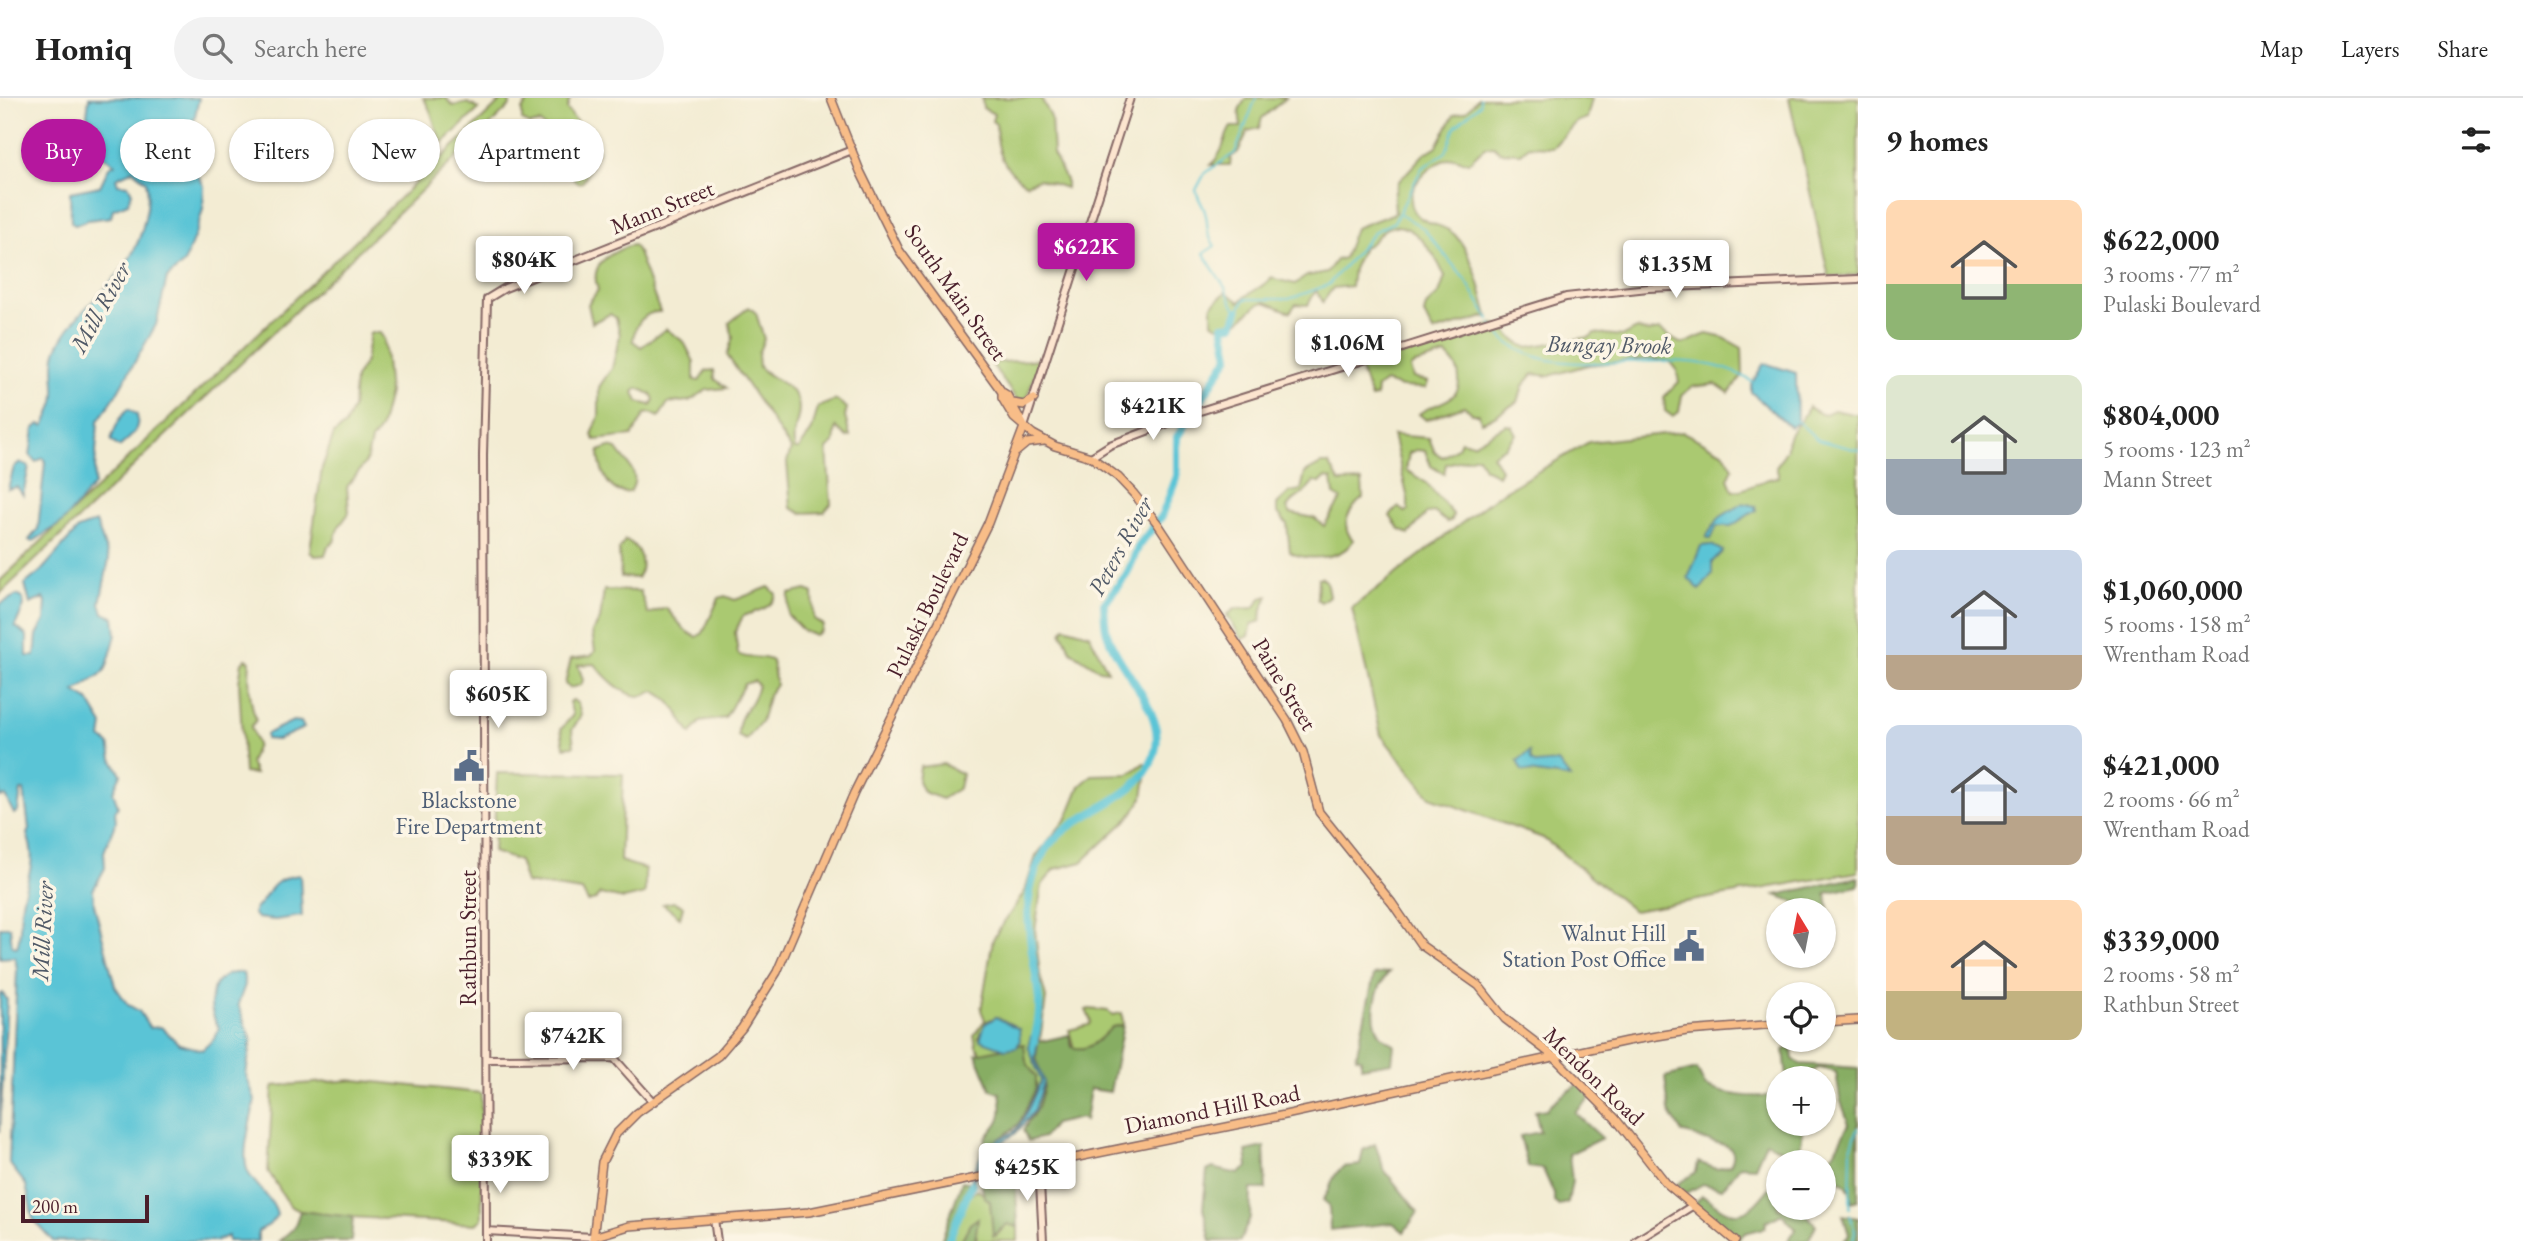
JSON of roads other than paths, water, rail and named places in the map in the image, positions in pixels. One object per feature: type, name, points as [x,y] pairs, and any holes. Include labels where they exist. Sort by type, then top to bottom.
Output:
[{"type":"main road","name":"South Main Street","points":[[831,98],[899,250],[1002,392],[1013,403],[1024,427]]},
{"type":"main road","name":"South Main Street","points":[[1002,392],[1014,418],[1024,427]]},
{"type":"main road","points":[[1013,403],[1024,405],[1034,399]]},
{"type":"main road","points":[[1024,427],[1044,442],[1094,459]]},
{"type":"main road","name":"Pulaski Boulevard","points":[[593,1239],[602,1162],[616,1134],[630,1119],[718,1056],[766,994],[855,793],[988,523],[1024,427]]},
{"type":"main road","points":[[1015,454],[1027,443],[1044,442]]},
{"type":"main road","name":"Paine Street","points":[[1094,459],[1118,477],[1156,521],[1287,720],[1303,752],[1320,812],[1385,894],[1421,945]]},
{"type":"main road","name":"Mendon Road","points":[[1421,945],[1471,979],[1505,1019],[1552,1055],[1615,1118],[1660,1177],[1734,1241]]},
{"type":"main road","points":[[1836,1021],[1858,1020]]},
{"type":"main road","name":"Diamond Hill Road","points":[[593,1239],[629,1226],[809,1212],[1419,1087],[1552,1055],[1681,1031],[1766,1025]]},
{"type":"street","name":"Pulaski Boulevard","points":[[1024,427],[1130,98]]},
{"type":"street","name":"Mann Street","points":[[487,299],[505,288],[852,150]]},
{"type":"street","points":[[1094,459],[1110,445],[1188,415],[1551,301],[1603,291],[1858,279]]},
{"type":"street","name":"Rathbun Street","points":[[486,1241],[483,431],[487,299]]},
{"type":"street","points":[[486,1059],[614,1058],[653,1102]]},
{"type":"street","points":[[1039,1164],[1043,1241]]},
{"type":"street","points":[[1636,1241],[1692,1206]]},
{"type":"street","points":[[714,1219],[717,1241]]},
{"type":"street","name":"Diamond Hill Road","points":[[486,1231],[593,1239]]},
{"type":"water","points":[[89,98],[199,98],[194,119],[120,119],[120,176],[116,178],[118,184],[128,185],[132,193],[128,203],[113,209],[111,217],[75,225],[71,222],[70,192],[100,186],[102,182],[106,182],[109,167],[115,164],[106,158],[106,119],[91,119],[87,115]]},
{"type":"water","name":"Mill River","points":[[146,182],[202,182],[203,209],[196,232],[184,263],[167,278],[156,325],[98,421],[94,485],[63,522],[32,542],[29,540],[38,529],[45,462],[43,458],[36,462],[30,455],[34,429],[40,424],[44,426],[54,402],[54,362],[57,349],[79,316],[129,259],[139,240],[148,195]]},
{"type":"water","points":[[1764,363],[1796,373],[1797,423],[1790,427],[1751,392],[1751,385]]},
{"type":"water","points":[[129,409],[137,415],[136,430],[119,447],[111,441],[120,419]]},
{"type":"water","points":[[20,462],[29,467],[23,495],[17,487],[8,489],[14,467]]},
{"type":"water","points":[[1743,503],[1755,506],[1756,510],[1731,526],[1717,526],[1711,539],[1706,537],[1719,518]]},
{"type":"water","name":"Mill River","points":[[96,522],[109,559],[100,603],[103,613],[114,617],[116,635],[104,672],[75,692],[88,700],[103,725],[101,738],[109,744],[112,759],[121,774],[113,792],[118,806],[115,812],[116,821],[104,852],[105,868],[93,890],[94,904],[115,986],[128,1005],[139,1011],[150,1028],[161,1027],[179,1044],[202,1050],[214,1039],[219,1028],[212,1009],[213,991],[223,977],[243,973],[245,985],[238,1004],[251,1040],[246,1075],[255,1100],[246,1148],[246,1167],[277,1215],[269,1225],[258,1231],[258,1241],[228,1241],[228,1236],[215,1241],[53,1241],[33,1219],[26,1185],[9,1163],[17,969],[15,957],[0,958],[0,927],[10,927],[12,946],[17,947],[32,853],[27,834],[29,829],[24,790],[21,790],[18,811],[14,814],[5,796],[0,797],[0,604],[17,595],[23,599],[24,606],[15,626],[27,636],[27,656],[35,656],[37,635],[45,620],[46,601],[43,598],[30,604],[25,584],[41,571],[78,529]]},
{"type":"water","points":[[1711,545],[1723,551],[1712,562],[1712,574],[1700,590],[1688,578],[1701,546]]},
{"type":"water","points":[[293,721],[301,722],[304,728],[277,740],[266,739],[266,734]]},
{"type":"water","points":[[1530,752],[1531,760],[1536,764],[1558,762],[1570,778],[1522,771],[1517,761]]},
{"type":"water","points":[[300,875],[302,916],[275,920],[257,918],[254,911],[274,886],[282,880]]},
{"type":"water","points":[[0,994],[7,999],[0,1132]]},
{"type":"water","points":[[996,1017],[1019,1029],[1020,1040],[1017,1047],[1005,1049],[980,1040],[985,1024]]},
{"type":"water","points":[[1039,1034],[1035,1058],[1044,1082],[1034,1111],[1016,1133],[994,1147],[984,1158],[977,1168],[971,1194],[968,1191],[980,1157],[990,1146],[1016,1130],[1041,1081],[1028,1046],[1031,1036]]},
{"type":"waterway","name":"Peters River","points":[[1256,98],[1235,153],[1205,173],[1196,190],[1205,212],[1209,235],[1215,246],[1204,253],[1238,311],[1245,299],[1289,299],[1328,285],[1375,231],[1394,222],[1422,168],[1446,152],[1455,127],[1480,104],[1480,98]]},
{"type":"waterway","name":"Bungay Brook","points":[[1399,213],[1423,228],[1467,282],[1489,319]]},
{"type":"waterway","name":"Peters River","points":[[1034,1042],[1039,1000],[1028,906],[1036,869],[1046,850],[1058,836],[1138,781],[1150,766],[1156,747],[1156,732],[1147,704],[1108,636],[1104,604],[1127,574],[1139,545],[1162,516],[1177,476],[1177,437],[1229,356],[1223,326],[1233,325],[1238,311]]},
{"type":"waterway","name":"Bungay Brook","points":[[1491,324],[1514,347],[1542,359],[1576,363],[1688,362],[1723,368],[1754,383]]},
{"type":"waterway","name":"Bungay Brook","points":[[1797,421],[1818,440],[1858,450]]},
{"type":"waterway","points":[[1850,1208],[1851,1148],[1858,1128]]},
{"type":"waterway","name":"Peters River","points":[[948,1241],[972,1184]]},
{"type":"waterway","points":[[1850,1215],[1855,1231],[1853,1241]]},
{"type":"place","name":"Blackstone Fire Department","points":[[469,766]]},
{"type":"place","name":"Walnut Hill Station Post Office","points":[[1689,946]]}]
